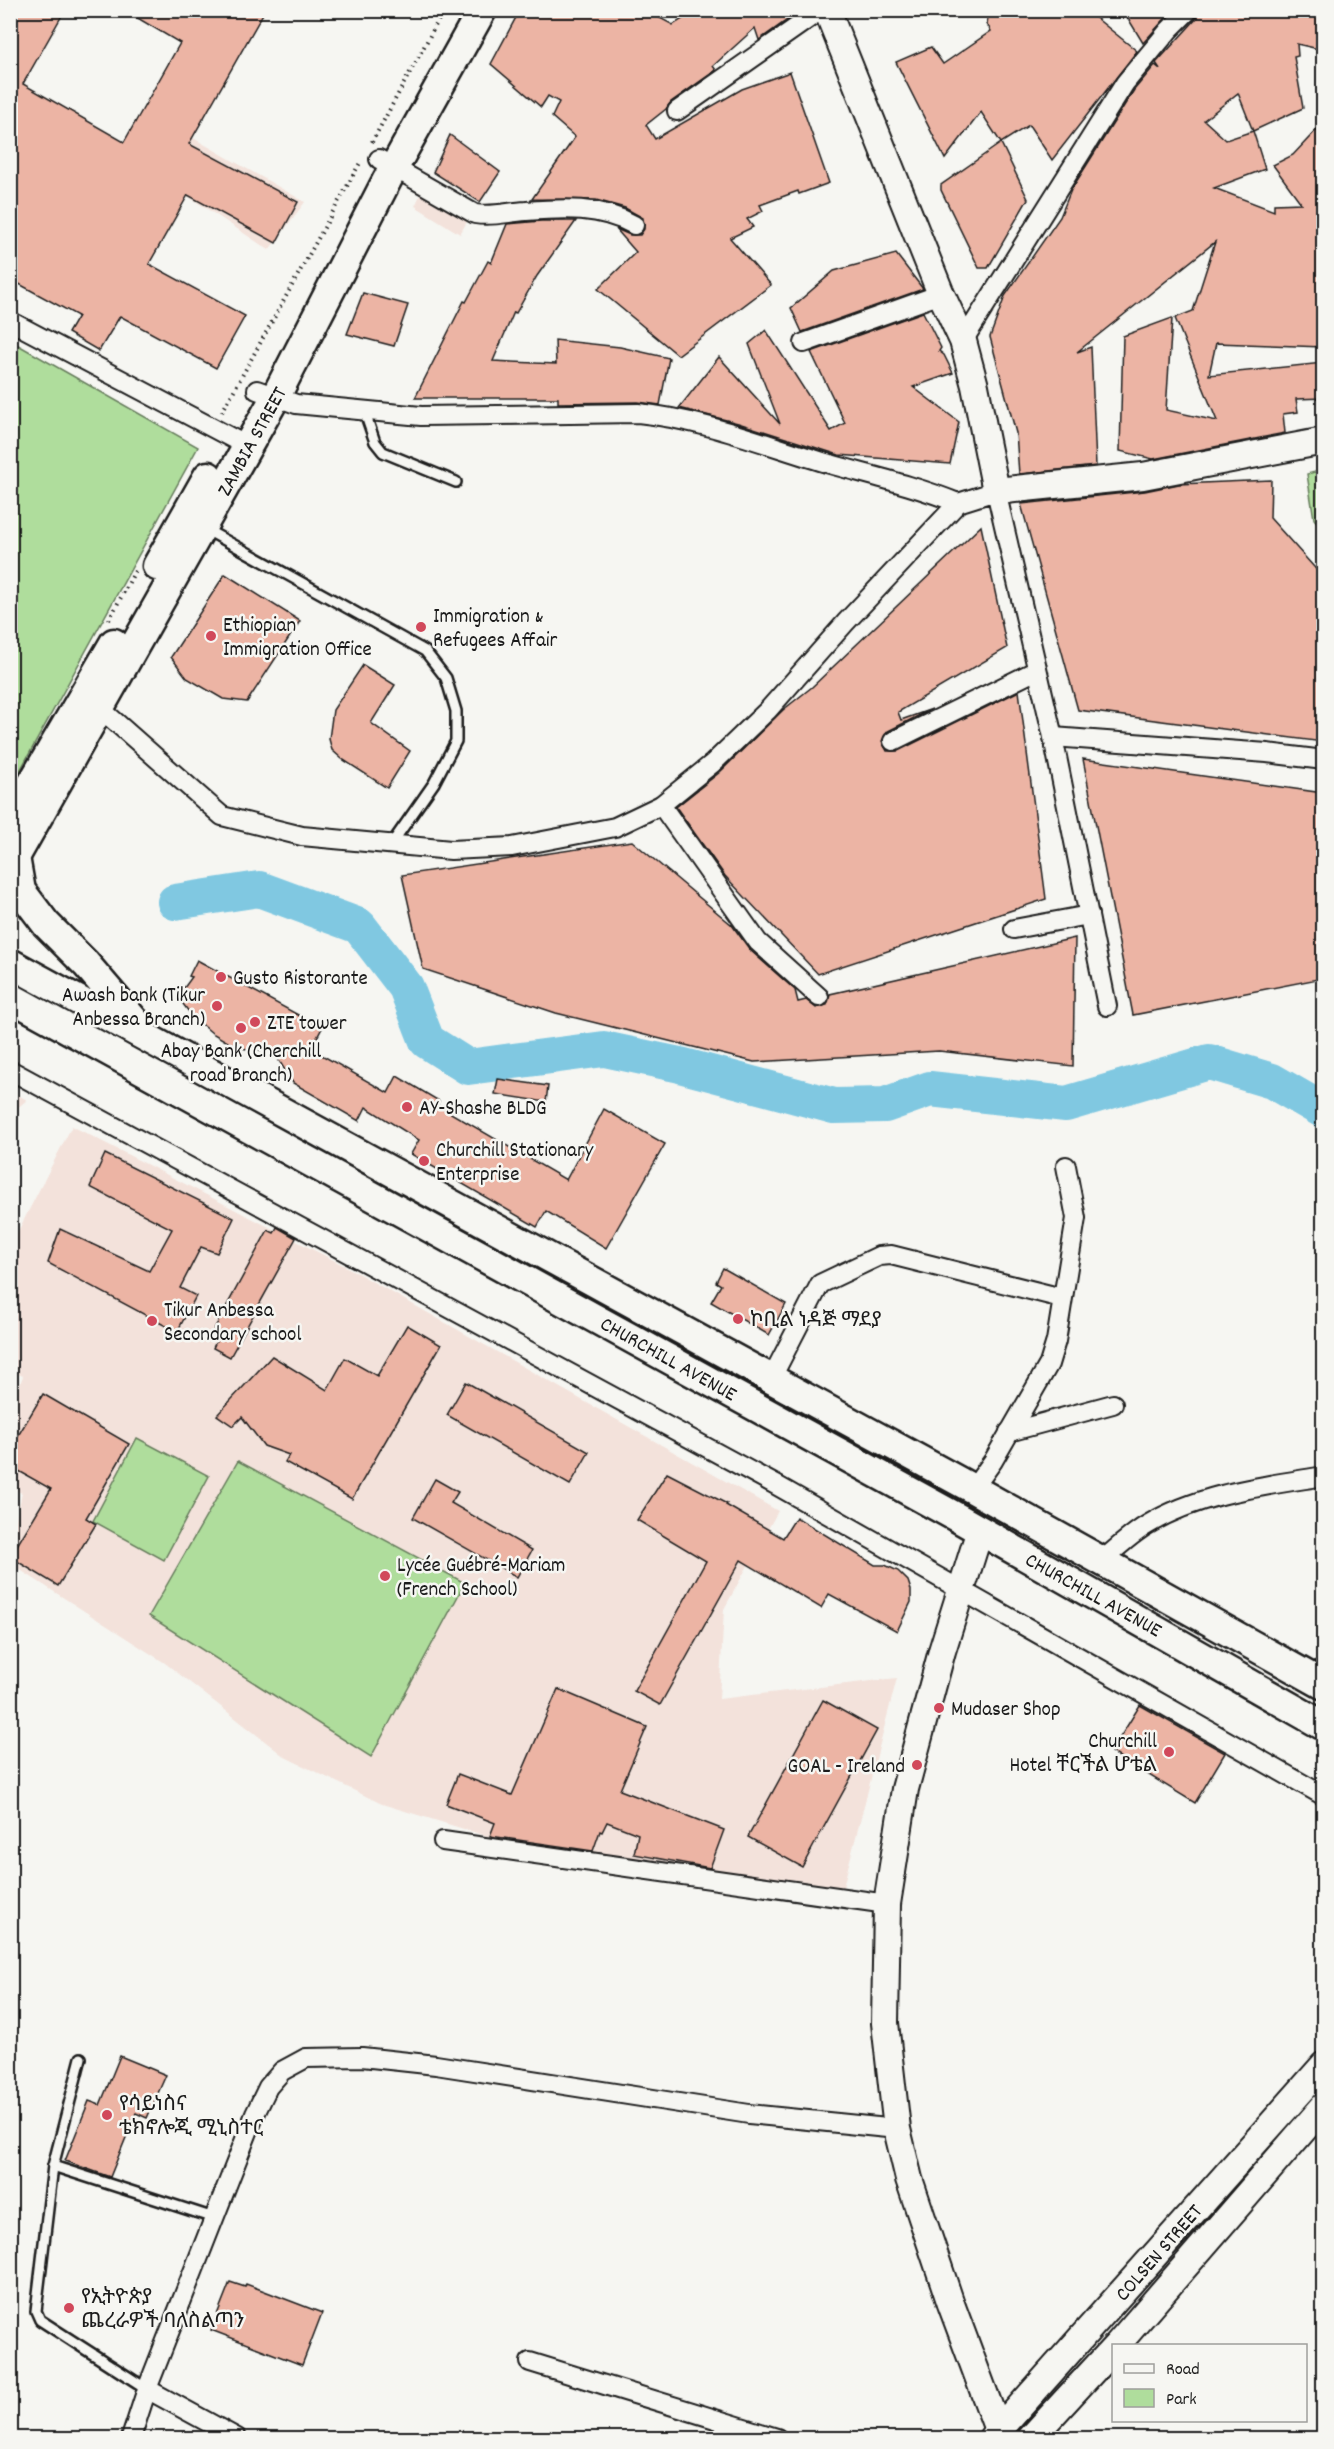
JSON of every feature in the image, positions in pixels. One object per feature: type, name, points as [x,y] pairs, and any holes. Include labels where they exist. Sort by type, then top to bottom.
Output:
[{"type":"main road","name":"ZAMBIA STREET","points":[[13,862],[93,701],[193,524],[230,437],[266,394],[387,163],[462,10]]},
{"type":"main road","name":"ZAMBIA STREET","points":[[387,163],[482,10]]},
{"type":"main road","points":[[827,10],[941,294],[963,341],[975,386],[996,491],[1143,476],[1323,441]]},
{"type":"main road","name":"ZAMBIA STREET","points":[[10,821],[93,701]]},
{"type":"main road","points":[[13,862],[21,891],[46,924],[86,964],[153,1041]]},
{"type":"main road","name":"CHURCHILL AVENUE","points":[[10,963],[973,1489],[1323,1685]]},
{"type":"main road","name":"CHURCHILL AVENUE","points":[[10,997],[24,1015],[980,1530],[1323,1726]]},
{"type":"main road","points":[[980,1530],[960,1589],[905,1789],[887,1904],[885,2023],[897,2129],[909,2179],[996,2437]]},
{"type":"main road","name":"COLSEN STREET","points":[[996,2437],[1323,2065]]},
{"type":"main road","points":[[1118,2344],[1323,2106]]},
{"type":"main road","points":[[1031,2439],[1112,2350]]},
{"type":"street","points":[[677,111],[821,10]]},
{"type":"street","points":[[963,341],[1125,83],[1169,30],[1189,10]]},
{"type":"street","points":[[387,163],[475,214],[488,216],[525,211],[601,210],[634,225]]},
{"type":"street","points":[[804,343],[941,294]]},
{"type":"street","points":[[10,321],[230,437]]},
{"type":"street","points":[[266,394],[296,404],[365,413],[421,416],[638,413],[669,417],[699,422],[831,464],[921,488],[958,503]]},
{"type":"street","points":[[93,701],[222,816],[302,836],[451,850],[512,848],[615,827],[661,805],[713,763],[768,710],[846,622],[958,503],[996,491],[1053,737],[1107,1006]]},
{"type":"street","points":[[893,741],[1037,670]]},
{"type":"street","points":[[1053,737],[1267,753],[1323,760]]},
{"type":"street","points":[[661,805],[758,942],[819,997]]},
{"type":"street","points":[[1014,929],[1089,915]]},
{"type":"street","points":[[10,1070],[776,1485],[1323,1796]]},
{"type":"street","points":[[973,1489],[1049,1364],[1056,1341],[1076,1218],[1066,1166]]},
{"type":"street","points":[[771,1379],[820,1284],[879,1256],[891,1255],[1062,1298]]},
{"type":"street","points":[[1009,1432],[1113,1404]]},
{"type":"street","points":[[1100,1562],[1147,1525],[1189,1506],[1242,1490],[1323,1476]]},
{"type":"street","points":[[443,1841],[887,1904]]},
{"type":"street","points":[[131,2439],[147,2388],[268,2087],[282,2071],[306,2058],[362,2057],[436,2065],[749,2114],[897,2129]]},
{"type":"street","points":[[530,2362],[777,2439]]},
{"type":"street","points":[[147,2388],[237,2439]]},
{"type":"lane","points":[[365,413],[375,442],[383,452],[456,482]]},
{"type":"lane","points":[[193,524],[425,651],[446,678],[456,711],[456,741],[434,783],[390,846]]},
{"type":"lane","points":[[81,2058],[53,2166],[36,2311],[40,2320],[147,2388]]},
{"type":"lane","points":[[53,2166],[214,2218]]},
{"type":"path","points":[[230,437],[444,10]]},
{"type":"path","points":[[103,631],[136,569]]},
{"type":"shaded area","points":[[181,131],[305,202],[269,250],[153,173]]},
{"type":"shaded area","points":[[429,176],[476,206],[460,234],[415,206]]},
{"type":"shaded area","points":[[11,1091],[27,1100],[11,1113]]},
{"type":"shaded area","name":"Lycée Guébré-Mariam (French School)","points":[[72,1126],[345,1266],[778,1511],[724,1609],[719,1699],[897,1678],[843,1887],[613,1857],[490,1837],[382,1804],[285,1757],[165,1663],[11,1564],[11,1542],[22,1493],[11,1489],[10,1410],[23,1376],[11,1371],[10,1271],[13,1264],[11,1245]]},
{"type":"green space","points":[[11,341],[198,447],[11,787]]},
{"type":"green space","points":[[1324,470],[1323,529],[1314,519],[1307,474]]},
{"type":"green space","points":[[137,1438],[209,1476],[164,1560],[93,1521]]},
{"type":"green space","points":[[238,1461],[465,1583],[371,1757],[149,1616]]},
{"type":"building","points":[[10,10],[65,10],[23,84],[124,142],[180,43],[124,10],[265,10],[189,144],[298,202],[276,243],[188,195],[149,264],[245,316],[216,368],[120,316],[99,351],[68,333],[78,316],[10,279]]},
{"type":"building","points":[[520,10],[645,10],[673,25],[697,10],[801,10],[759,40],[755,28],[713,66],[716,70],[671,102],[646,125],[655,139],[742,89],[790,72],[829,183],[760,205],[763,211],[747,219],[753,227],[730,238],[771,285],[678,355],[598,289],[636,252],[616,229],[630,235],[640,235],[644,229],[643,218],[625,208],[596,200],[532,199],[575,137],[552,117],[559,102],[548,96],[541,107],[491,64]]},
{"type":"building","points":[[989,10],[1086,10],[1137,51],[1052,160],[1029,125],[1001,143],[981,112],[945,159],[896,62],[931,47],[943,64],[991,31],[987,24]]},
{"type":"building","points":[[1123,10],[1173,10],[1143,43]]},
{"type":"building","points":[[1200,10],[1323,10],[1323,50],[1297,44],[1298,56],[1294,57],[1303,108],[1253,131],[1265,169],[1214,188],[1274,211],[1274,204],[1301,203],[1273,165],[1293,155],[1323,123],[1323,347],[1216,343],[1209,375],[1323,363],[1323,398],[1296,399],[1298,412],[1283,414],[1285,433],[1153,459],[1120,451],[1123,336],[1172,318],[1166,410],[1217,421],[1175,318],[1193,311],[1215,242],[1077,352],[1091,347],[1096,466],[1019,474],[1016,433],[990,337],[1005,296],[1060,217],[1071,190],[1134,90],[1155,65],[1160,69],[1156,63],[1197,18]],"holes":[[[1238,93],[1253,131],[1226,140],[1204,120]]]},
{"type":"building","points":[[450,135],[500,172],[480,202],[433,172]]},
{"type":"building","points":[[1001,143],[1028,199],[988,268],[979,268],[941,190],[941,185]]},
{"type":"building","points":[[576,221],[537,276],[516,313],[514,312],[493,361],[556,364],[555,340],[620,347],[669,358],[660,405],[638,402],[558,403],[558,398],[415,398],[464,301],[466,302],[488,261],[491,263],[507,224]]},
{"type":"building","points":[[896,254],[923,289],[802,332],[791,308],[834,271]]},
{"type":"building","points":[[363,293],[408,305],[394,346],[347,334]]},
{"type":"building","points":[[923,312],[941,348],[939,351],[944,355],[953,373],[913,387],[959,422],[950,464],[839,455],[738,423],[679,408],[719,357],[780,424],[749,344],[766,330],[831,431],[845,423],[811,352]]},
{"type":"building","points":[[1271,480],[1270,518],[1323,577],[1323,742],[1078,710],[1021,504],[1145,491],[1179,484]]},
{"type":"building","points":[[981,526],[1007,648],[898,712],[901,720],[932,709],[888,731],[882,741],[887,751],[898,751],[1019,691],[1046,899],[818,974],[725,876],[676,807],[720,772],[783,710],[812,687]]},
{"type":"building","name":"Ethiopian Immigration Office","points":[[225,574],[300,621],[247,702],[223,699],[187,678],[171,657]]},
{"type":"building","points":[[363,665],[395,685],[371,723],[410,751],[387,788],[342,759],[332,750],[329,739],[333,710]]},
{"type":"building","points":[[1083,759],[1323,793],[1323,978],[1133,1015]]},
{"type":"building","points":[[632,841],[732,925],[750,950],[795,990],[798,1002],[806,1000],[816,1008],[827,1005],[830,994],[1075,938],[1073,1066],[939,1051],[754,1062],[556,1013],[423,969],[402,875]]},
{"type":"building","points":[[197,960],[322,1028],[311,1049],[388,1093],[397,1076],[439,1101],[437,1105],[566,1180],[604,1109],[665,1144],[606,1248],[546,1211],[537,1227],[411,1154],[419,1140],[366,1107],[359,1121],[293,1083],[273,1051],[238,1048],[212,1033],[192,1016],[183,1004],[181,992],[192,977],[189,976]]},
{"type":"building","points":[[498,1079],[548,1086],[546,1102],[495,1094]]},
{"type":"building","points":[[105,1154],[234,1218],[217,1253],[201,1247],[180,1288],[196,1296],[177,1332],[48,1263],[60,1229],[149,1271],[172,1229],[90,1187]]},
{"type":"building","points":[[277,1227],[296,1238],[230,1357],[213,1348],[218,1337],[212,1333],[268,1230],[274,1233]]},
{"type":"building","points":[[723,1268],[786,1304],[769,1335],[711,1302],[721,1285],[716,1282]]},
{"type":"building","points":[[407,1325],[441,1345],[352,1499],[285,1462],[289,1455],[264,1446],[242,1417],[233,1426],[217,1415],[272,1356],[327,1390],[345,1358],[377,1376]]},
{"type":"building","points":[[466,1382],[589,1452],[570,1485],[447,1415]]},
{"type":"building","points":[[43,1394],[129,1444],[86,1518],[96,1524],[58,1586],[10,1557],[51,1489],[10,1466],[10,1449]]},
{"type":"building","points":[[667,1473],[727,1504],[783,1538],[796,1517],[875,1565],[885,1565],[898,1571],[908,1581],[911,1602],[897,1631],[829,1594],[821,1608],[741,1560],[660,1705],[634,1691],[706,1561],[637,1520]]},
{"type":"building","points":[[435,1479],[458,1492],[451,1503],[532,1550],[517,1577],[413,1518]]},
{"type":"building","points":[[558,1689],[647,1727],[620,1790],[724,1830],[710,1868],[634,1854],[638,1834],[607,1822],[602,1832],[600,1831],[593,1851],[490,1836],[495,1823],[446,1804],[458,1774],[512,1795]]},
{"type":"building","points":[[823,1700],[877,1730],[802,1867],[748,1837]]},
{"type":"building","name":"Churchill Hotel ቸርችል ሆቴል","points":[[1140,1705],[1225,1753],[1195,1803],[1111,1752]]},
{"type":"building","name":"የሳይነስና ቴክኖሎጂ ሚኒስተር","points":[[120,2056],[166,2075],[147,2118],[136,2113],[110,2177],[65,2161],[89,2101],[100,2105]]},
{"type":"building","points":[[230,2282],[245,2287],[246,2284],[322,2313],[302,2365],[211,2330]]},
{"type":"waterway","points":[[175,902],[259,889],[359,926],[406,987],[427,1041],[468,1067],[604,1049],[680,1065],[834,1106],[885,1105],[930,1089],[1066,1104],[1209,1062],[1272,1081],[1324,1111]]},
{"type":"place","name":"Immigration & Refugees Affair","points":[[421,627]]},
{"type":"place","name":"Ethiopian Immigration Office","points":[[211,636]]},
{"type":"place","name":"Gusto Ristorante","points":[[221,977]]},
{"type":"place","name":"Awash bank (Tikur Anbessa Branch)","points":[[217,1006]]},
{"type":"place","name":"ZTE tower","points":[[255,1022]]},
{"type":"place","name":"Abay Bank (Cherchill road Branch)","points":[[241,1028]]},
{"type":"place","name":"AY-Shashe BLDG","points":[[407,1107]]},
{"type":"place","name":"Churchill Stationary Enterprise","points":[[424,1161]]},
{"type":"place","name":"ኮቢል ነዳጅ ማደያ","points":[[738,1319]]},
{"type":"place","name":"Tikur Anbessa Secondary school","points":[[152,1321]]},
{"type":"place","name":"Lycée Guébré-Mariam (French School)","points":[[385,1576]]},
{"type":"place","name":"Mudaser Shop","points":[[939,1708]]},
{"type":"place","name":"Churchill Hotel ቸርችል ሆቴል","points":[[1169,1752]]},
{"type":"place","name":"GOAL - Ireland","points":[[917,1765]]},
{"type":"place","name":"የሳይነስና ቴክኖሎጂ ሚኒስተር","points":[[107,2115]]},
{"type":"place","name":"የኢትዮጵያ ጨረራዎች ባለስልጣን","points":[[69,2308]]}]
